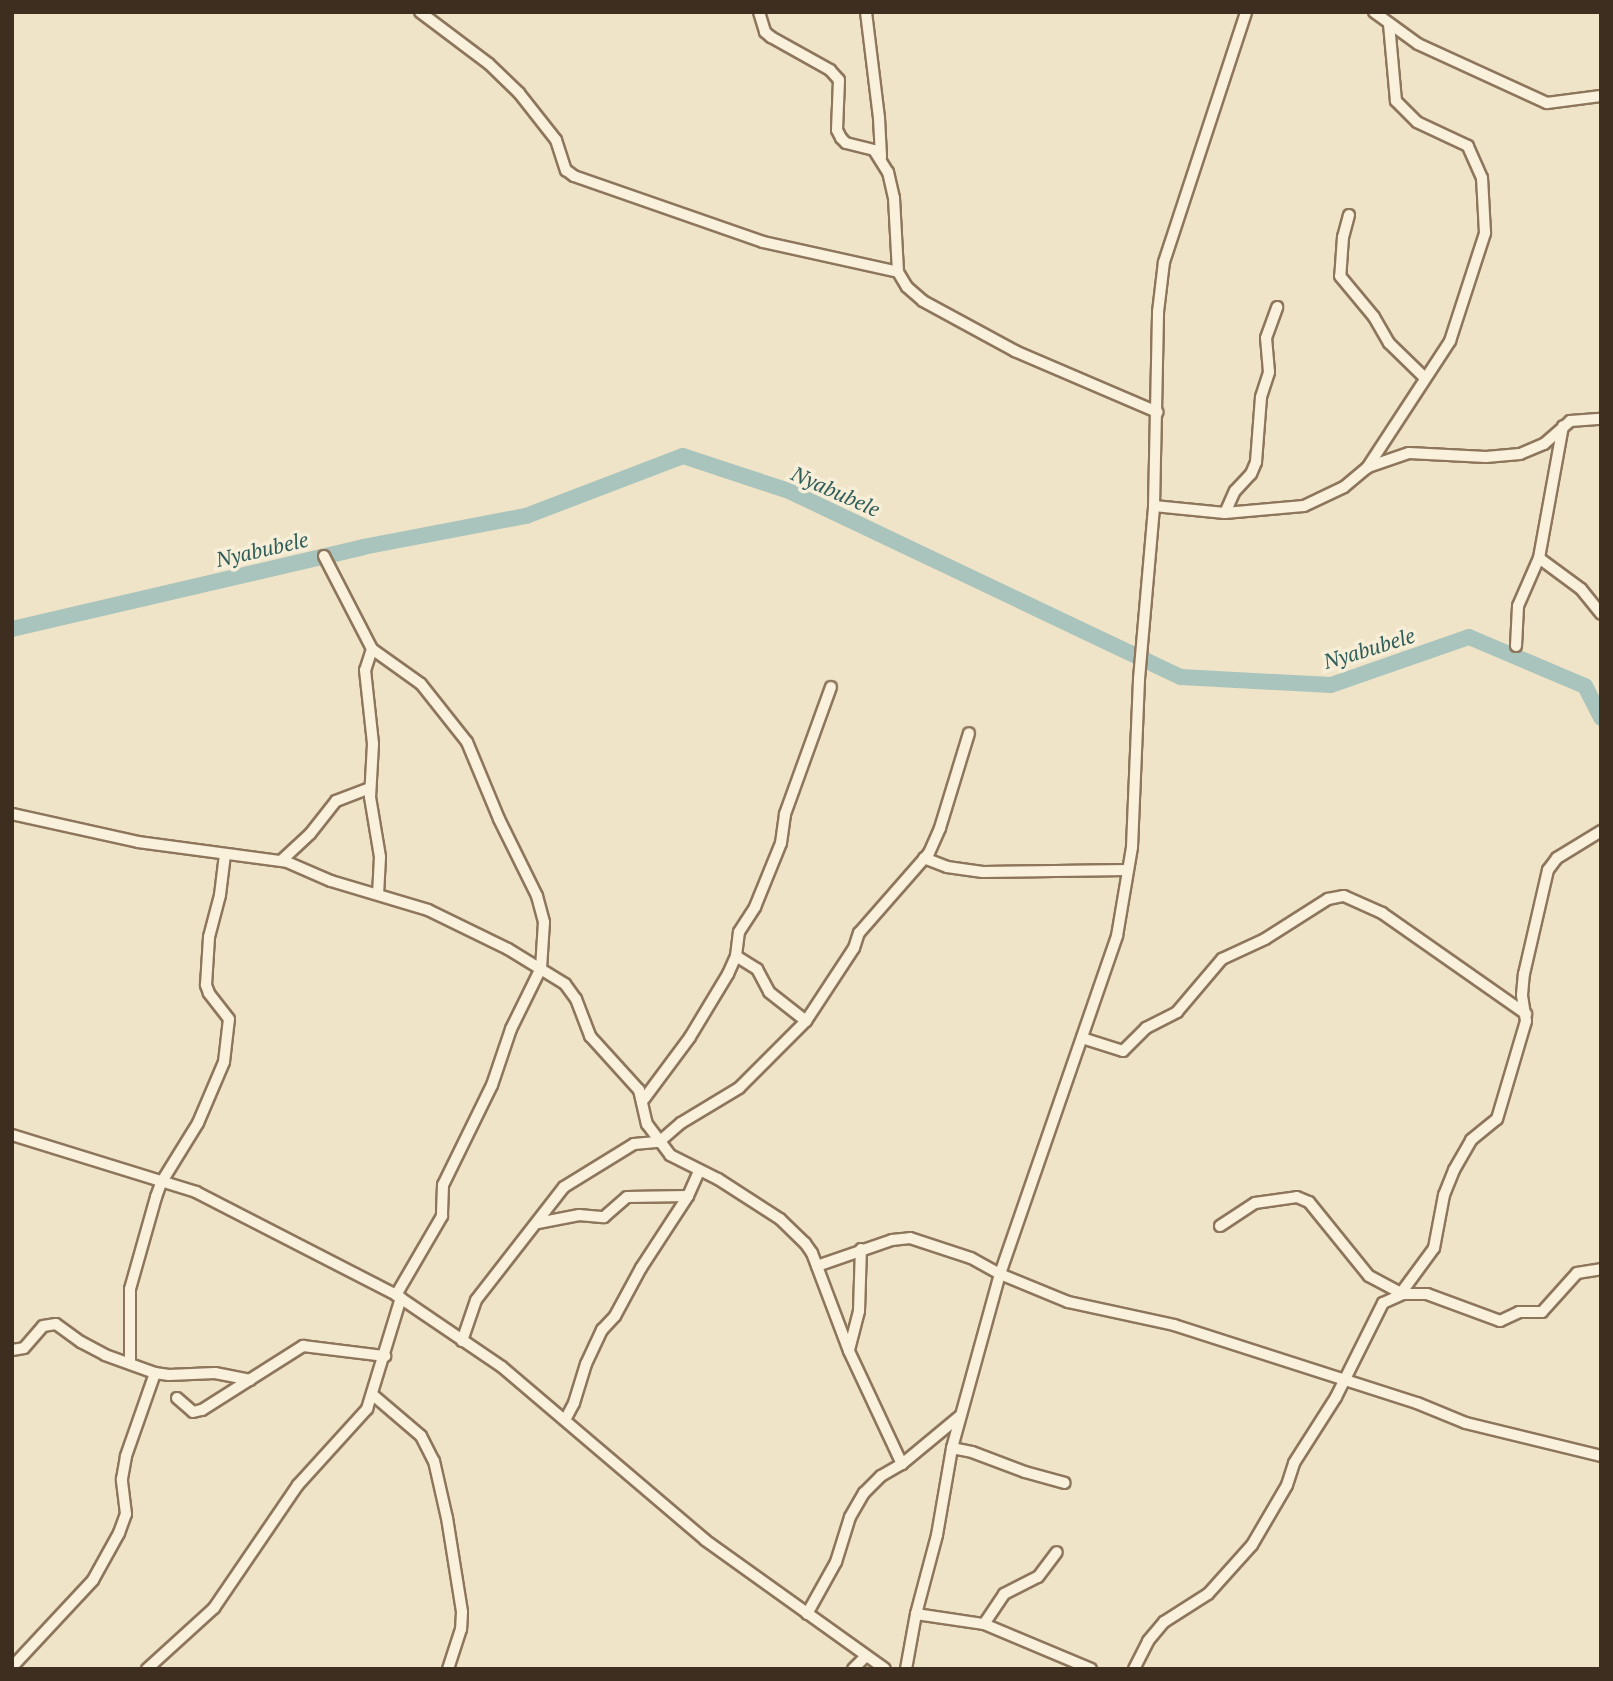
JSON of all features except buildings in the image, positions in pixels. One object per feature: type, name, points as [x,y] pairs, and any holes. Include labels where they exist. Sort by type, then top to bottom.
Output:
[{"type":"street","points":[[421,12],[489,64],[519,93],[556,140],[566,170],[574,176],[763,242],[898,272]]},
{"type":"street","points":[[758,12],[765,32],[771,37],[836,75],[839,80],[837,130],[841,138],[874,150],[881,157]]},
{"type":"street","points":[[866,12],[881,157],[894,198],[898,272],[907,288],[923,301],[962,324],[1015,351],[1157,412]]},
{"type":"street","points":[[906,1669],[915,1614],[937,1535],[952,1448],[1000,1274],[1117,936],[1132,847],[1139,679],[1154,506],[1158,312],[1164,262],[1246,12]]},
{"type":"street","points":[[1374,12],[1418,44],[1547,103],[1601,96]]},
{"type":"street","points":[[1154,506],[1225,513],[1304,506],[1344,487],[1367,468],[1450,341],[1482,245],[1485,218],[1482,178],[1468,146],[1416,122],[1396,101],[1389,24]]},
{"type":"street","points":[[1349,215],[1343,236],[1340,276],[1374,317],[1390,343],[1425,378]]},
{"type":"street","points":[[1225,513],[1235,491],[1251,474],[1256,462],[1261,397],[1269,372],[1266,338],[1277,307]]},
{"type":"street","points":[[1367,468],[1409,453],[1486,457],[1520,454],[1544,444],[1563,426],[1576,419],[1601,419]]},
{"type":"street","points":[[1516,646],[1518,606],[1539,558],[1563,426]]},
{"type":"street","points":[[147,1669],[214,1608],[298,1485],[362,1416],[373,1395],[385,1356],[398,1296],[440,1222],[446,1178],[492,1085],[511,1029],[541,968],[545,933],[543,913],[467,742],[421,684],[372,649],[324,556]]},
{"type":"street","points":[[1539,558],[1581,589],[1601,614]]},
{"type":"street","points":[[372,649],[365,670],[373,744],[370,788],[380,857],[378,893]]},
{"type":"street","points":[[644,1099],[705,1014],[736,956],[739,932],[755,907],[781,843],[785,814],[831,687]]},
{"type":"street","points":[[462,1340],[476,1300],[564,1187],[634,1144],[659,1142],[681,1124],[739,1088],[806,1021],[854,948],[859,933],[925,858],[940,828],[969,733]]},
{"type":"street","points":[[282,860],[310,834],[336,801],[370,788]]},
{"type":"street","points":[[12,814],[138,842],[225,856],[282,860],[322,878],[378,893],[452,920],[565,984],[576,999],[590,1036],[644,1099],[647,1124],[670,1155],[718,1180],[793,1229],[812,1254],[849,1351],[901,1464]]},
{"type":"street","points":[[1401,1294],[1434,1248],[1444,1195],[1454,1170],[1471,1140],[1497,1119],[1526,1014],[1522,995],[1524,974],[1548,870],[1557,858],[1601,831]]},
{"type":"street","points":[[130,1363],[130,1289],[162,1182],[198,1123],[224,1062],[229,1019],[210,996],[206,985],[209,937],[220,895],[225,856]]},
{"type":"street","points":[[925,858],[947,867],[983,872],[1127,870]]},
{"type":"street","points":[[1082,1038],[1123,1051],[1146,1028],[1177,1012],[1222,959],[1265,940],[1328,899],[1344,896],[1382,913],[1526,1014]]},
{"type":"street","points":[[736,956],[757,969],[769,992],[806,1021]]},
{"type":"street","points":[[12,1135],[196,1192],[231,1207],[398,1296],[502,1367],[705,1540],[885,1669]]},
{"type":"street","points":[[565,1420],[575,1403],[586,1364],[602,1330],[615,1315],[688,1196],[699,1171]]},
{"type":"street","points":[[538,1223],[579,1215],[604,1217],[627,1197],[688,1196]]},
{"type":"street","points":[[1220,1226],[1255,1203],[1297,1197],[1314,1205],[1369,1276],[1401,1294]]},
{"type":"street","points":[[817,1266],[861,1249],[910,1238],[971,1258],[1000,1274],[1068,1302],[1174,1325],[1344,1379],[1473,1425],[1601,1456]]},
{"type":"street","points":[[849,1351],[859,1311],[861,1249]]},
{"type":"street","points":[[1134,1669],[1148,1641],[1164,1622],[1208,1594],[1252,1545],[1287,1485],[1294,1463],[1316,1433],[1383,1303],[1401,1294],[1427,1294],[1500,1321],[1519,1311],[1542,1312],[1577,1273],[1601,1269]]},
{"type":"street","points":[[12,1350],[24,1348],[43,1326],[56,1324],[81,1342],[155,1373],[215,1373],[250,1380]]},
{"type":"street","points":[[177,1398],[193,1412],[202,1410],[303,1346],[385,1356]]},
{"type":"street","points":[[12,1667],[93,1580],[119,1533],[126,1514],[122,1479],[126,1456],[155,1373]]},
{"type":"street","points":[[373,1395],[421,1436],[434,1461],[447,1518],[462,1612],[461,1629],[448,1669]]},
{"type":"street","points":[[807,1614],[836,1562],[854,1508],[881,1476],[901,1464],[961,1415]]},
{"type":"street","points":[[952,1448],[1065,1483]]},
{"type":"street","points":[[984,1624],[1004,1594],[1038,1577],[1058,1552]]},
{"type":"street","points":[[915,1614],[984,1624],[1091,1669]]},
{"type":"street","points":[[853,1669],[865,1657]]},
{"type":"waterway","name":"Nyabubele","points":[[12,629],[363,547],[526,516],[683,456],[789,491],[1181,677],[1331,685],[1469,637],[1585,686],[1601,718]]}]
